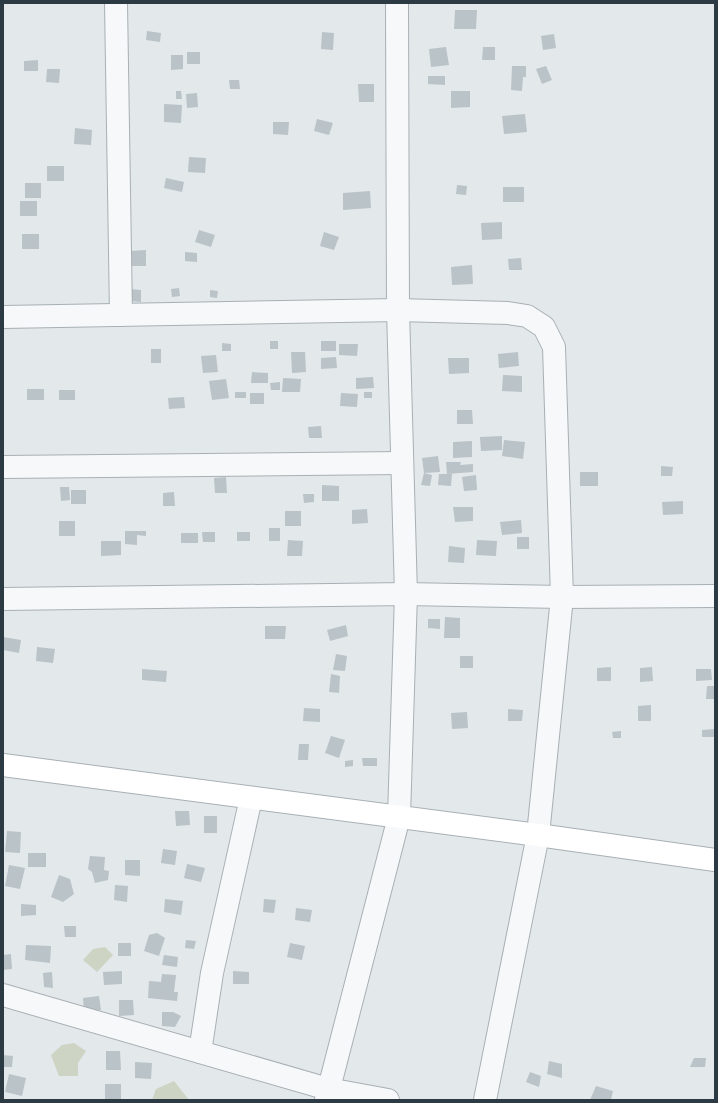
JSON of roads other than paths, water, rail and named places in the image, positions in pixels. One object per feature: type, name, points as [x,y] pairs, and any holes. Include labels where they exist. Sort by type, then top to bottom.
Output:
[{"type":"street","points":[[116,3],[120,315]]},
{"type":"street","points":[[327,1095],[399,817],[406,594],[398,310],[397,3]]},
{"type":"street","points":[[3,317],[398,310],[508,313],[527,316],[544,327],[554,347],[562,597],[538,834],[485,1100]]},
{"type":"street","points":[[3,467],[402,463]]},
{"type":"street","points":[[3,599],[406,594],[562,597],[715,596]]},
{"type":"street","points":[[3,765],[538,834],[715,860]]},
{"type":"street","points":[[200,1052],[212,973],[251,798]]},
{"type":"street","points":[[3,995],[200,1052],[327,1095],[388,1100]]}]
